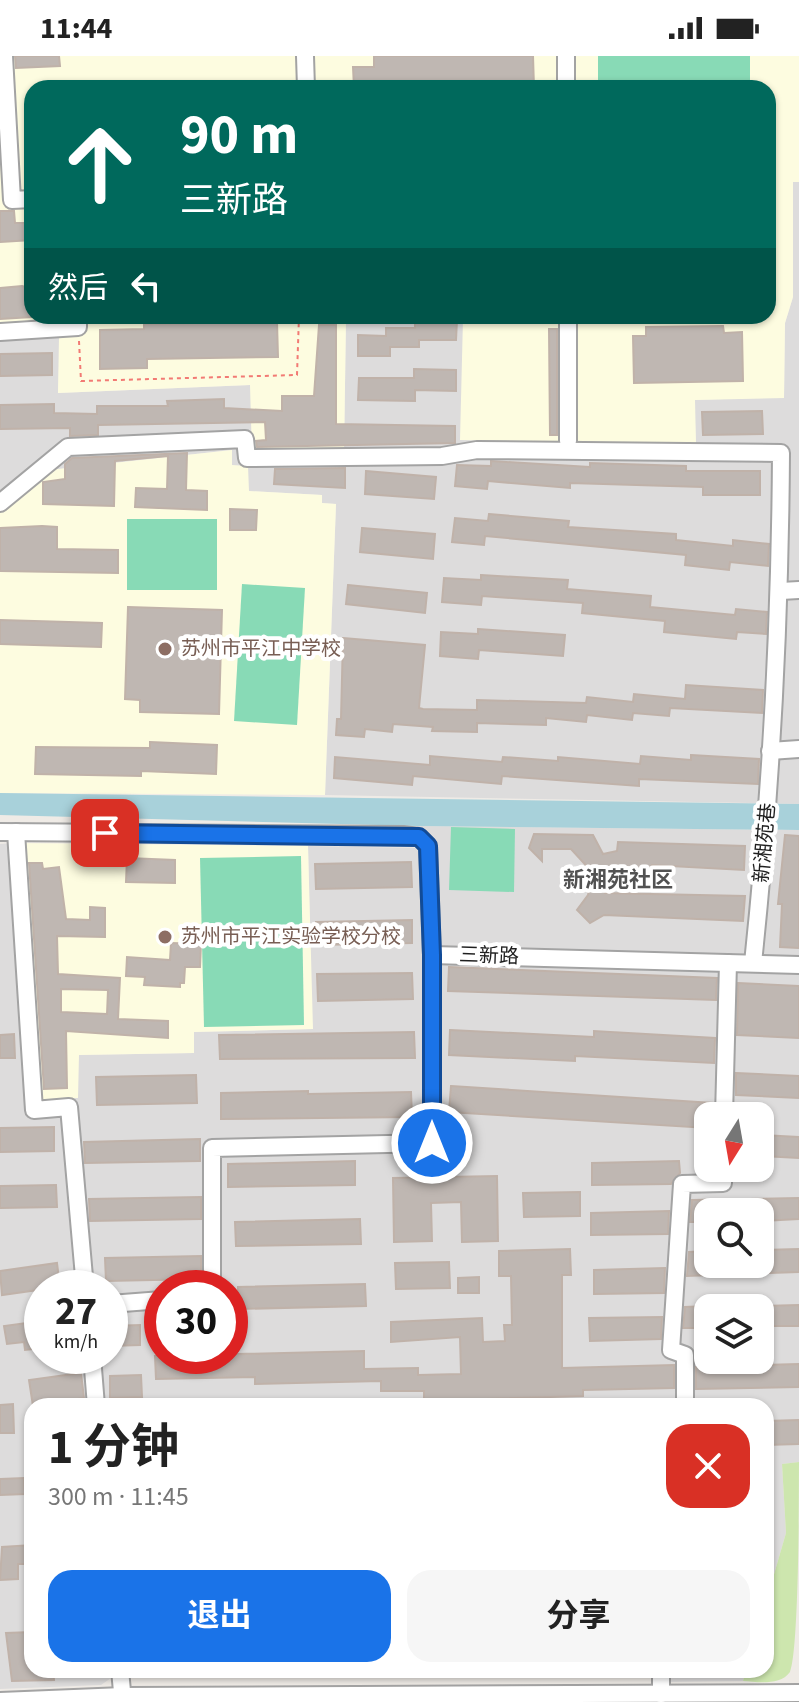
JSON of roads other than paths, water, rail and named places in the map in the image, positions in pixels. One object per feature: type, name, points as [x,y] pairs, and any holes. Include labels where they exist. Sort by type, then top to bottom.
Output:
[{"type":"street","points":[[4,56],[12,200],[24,199]]},
{"type":"street","points":[[305,56],[306,80]]},
{"type":"street","points":[[566,56],[566,80]]},
{"type":"street","points":[[0,332],[62,324]]},
{"type":"street","points":[[568,324],[568,441]]},
{"type":"street","name":"新湘苑巷","points":[[0,503],[68,447],[245,439],[247,458],[442,456],[477,450],[781,453],[781,591],[767,832],[753,963]]},
{"type":"street","points":[[781,591],[799,590]]},
{"type":"street","points":[[770,751],[799,749]]},
{"type":"street","points":[[8,832],[34,1110],[69,1107],[83,1270]]},
{"type":"street","name":"三新路","points":[[8,832],[419,837],[428,846],[432,955],[799,965]]},
{"type":"street","points":[[212,1270],[212,1148],[432,1143],[432,955]]},
{"type":"street","points":[[724,1102],[728,963]]},
{"type":"street","points":[[685,1398],[685,1355],[671,1350],[682,1184],[723,1182]]},
{"type":"street","points":[[93,1374],[95,1398]]},
{"type":"street","points":[[121,1678],[123,1699]]},
{"type":"street","points":[[661,1678],[661,1694]]},
{"type":"street","points":[[0,1701],[661,1694],[735,1698],[799,1693]]},
{"type":"water","points":[[0,793],[799,804],[799,830],[417,826],[0,815]]},
{"type":"place","name":"苏州市平江中学校","points":[[165,649]]},
{"type":"place","name":"苏州市平江实验学校分校","points":[[165,937]]},
{"type":"district","name":"新湘苑社区","points":[[618,880]]}]
